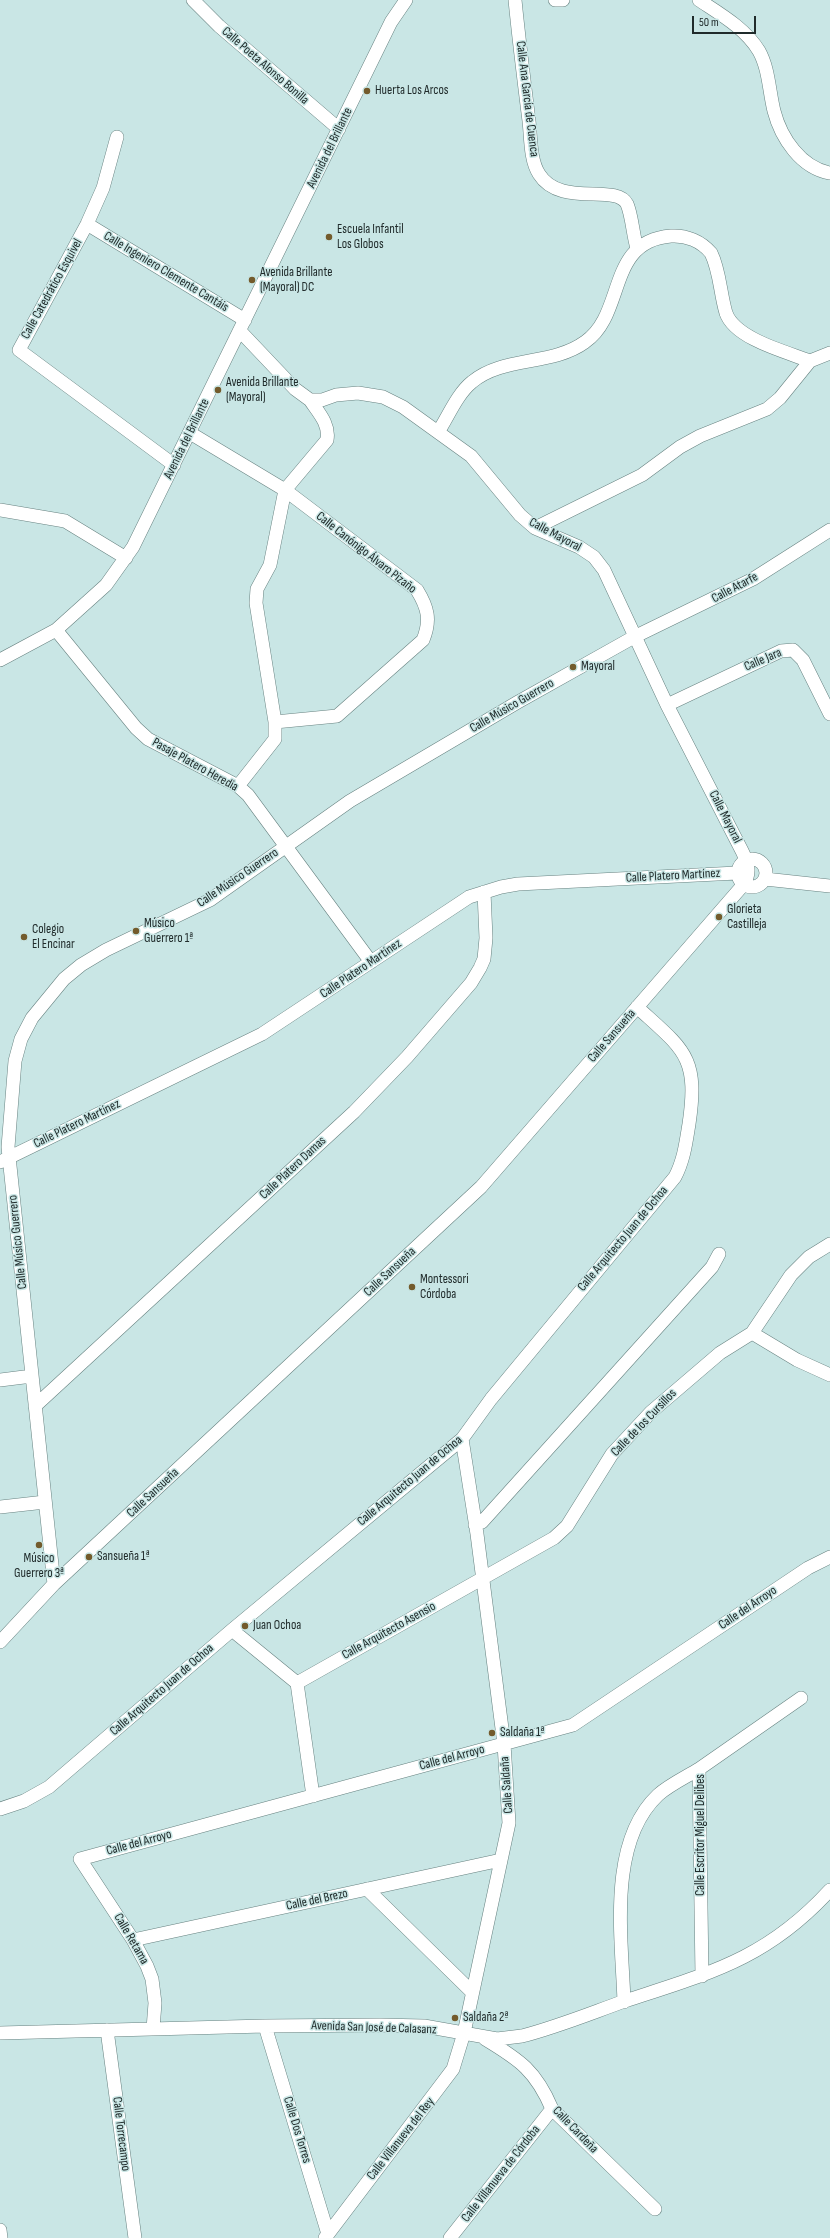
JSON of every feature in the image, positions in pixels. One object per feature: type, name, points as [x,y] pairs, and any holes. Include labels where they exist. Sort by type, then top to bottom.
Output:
[{"type":"street","name":"Calle Poeta Alonso Bonilla","points":[[193,0],[219,26],[339,129]]},
{"type":"street","name":"Avenida del Brillante","points":[[0,660],[56,630],[106,585],[126,558],[190,433],[391,22],[406,0]]},
{"type":"street","name":"Calle Ana García de Cuenca","points":[[515,0],[532,149],[538,174],[552,187],[562,192],[580,195],[608,195],[623,200],[628,208],[637,248]]},
{"type":"street","points":[[555,0],[563,0]]},
{"type":"street","points":[[699,0],[742,30],[759,51],[768,74],[774,111],[786,140],[801,159],[820,172],[830,174]]},
{"type":"street","name":"Calle Catedrático Esquivel","points":[[117,137],[102,188],[87,224],[19,350],[174,465]]},
{"type":"street","name":"Calle Ingeniero Clemente Cantáis","points":[[87,224],[242,326]]},
{"type":"street","points":[[438,432],[471,383],[482,376],[494,370],[570,350],[592,336],[598,329],[606,313],[623,268],[637,248],[654,239],[672,236],[691,239],[705,246],[714,260],[727,315],[736,328],[758,340],[810,361]]},
{"type":"street","points":[[238,786],[275,738],[275,722],[256,603],[257,588],[270,565],[286,490],[327,440],[328,433],[326,424],[310,400],[295,389],[242,326]]},
{"type":"street","points":[[535,528],[642,475],[680,447],[700,436],[767,409],[780,398],[810,361],[830,353]]},
{"type":"street","name":"Calle Mayoral","points":[[310,400],[322,400],[336,395],[358,393],[383,397],[403,407],[471,456],[520,515],[535,528],[579,547],[594,557],[604,570],[744,872]]},
{"type":"street","name":"Calle Canónigo Álvaro Pizaño","points":[[190,433],[286,490],[417,590],[425,602],[429,615],[424,640],[337,716],[275,722]]},
{"type":"street","points":[[0,510],[65,521],[126,558]]},
{"type":"street","name":"Calle Atarfe","points":[[634,637],[731,592],[830,530]]},
{"type":"street","name":"Pasaje Platero Heredia","points":[[56,630],[136,728],[148,739],[238,786],[248,795],[371,962]]},
{"type":"street","name":"Calle Músico Guerrero","points":[[54,1584],[32,1376],[4,1160],[15,1061],[21,1039],[32,1018],[64,979],[81,965],[106,950],[210,900],[350,801],[518,702],[634,637]]},
{"type":"street","name":"Calle Jara","points":[[667,705],[781,650],[793,650],[803,660],[830,714]]},
{"type":"street","points":[[744,872],[757,860],[764,868],[765,879],[830,886]]},
{"type":"street","name":"Calle Platero Martínez","points":[[4,1160],[262,1034],[457,904],[484,892],[518,884],[744,872],[755,886],[765,879]]},
{"type":"street","name":"Calle Sansueña","points":[[0,1642],[54,1584],[481,1187],[638,1007],[744,872]]},
{"type":"street","name":"Calle Platero Damas","points":[[35,1406],[354,1112],[407,1057],[470,983],[480,968],[486,938],[484,892]]},
{"type":"street","name":"Calle Arquitecto Juan de Ochoa","points":[[0,1809],[24,1801],[49,1787],[232,1630],[462,1439],[491,1399],[679,1169],[686,1147],[693,1096],[691,1071],[686,1058],[675,1041],[638,1007]]},
{"type":"street","points":[[830,1244],[809,1258],[792,1275],[752,1334],[797,1360],[830,1375]]},
{"type":"street","points":[[475,1525],[482,1522],[712,1267],[718,1254]]},
{"type":"street","name":"Calle de los Cursillos","points":[[482,1579],[554,1538],[566,1526],[612,1454],[651,1412],[720,1352],[752,1334]]},
{"type":"street","points":[[0,1380],[32,1376]]},
{"type":"street","name":"Calle Saldaña","points":[[462,1439],[504,1744],[509,1823],[464,2033]]},
{"type":"street","points":[[0,1507],[45,1502]]},
{"type":"street","name":"Calle del Arroyo","points":[[80,1859],[562,1729],[582,1720],[808,1568],[830,1557]]},
{"type":"street","name":"Calle Arquitecto Asensio","points":[[297,1683],[482,1579]]},
{"type":"street","points":[[232,1630],[297,1683],[313,1796]]},
{"type":"street","name":"Calle Escritor Miguel Delibes","points":[[702,1976],[699,1769],[801,1698]]},
{"type":"street","points":[[624,2002],[621,1881],[630,1842],[636,1825],[658,1795],[699,1769]]},
{"type":"street","name":"Calle Retama","points":[[80,1859],[133,1940],[152,1980],[155,2002],[153,2028]]},
{"type":"street","name":"Calle del Brezo","points":[[133,1940],[501,1860]]},
{"type":"street","points":[[367,1889],[472,1992]]},
{"type":"street","name":"Avenida San José de Calasanz","points":[[0,2033],[265,2026],[411,2026],[497,2039],[522,2036],[727,1967],[773,1942],[797,1923],[830,1890]]},
{"type":"street","name":"Calle Dos Torres","points":[[265,2026],[327,2236]]},
{"type":"street","name":"Calle Torrecampo","points":[[107,2030],[135,2238]]},
{"type":"street","name":"Calle Villanueva del Rey","points":[[327,2236],[443,2085],[453,2069],[464,2033]]},
{"type":"street","name":"Calle Cardeña","points":[[480,2036],[526,2066],[543,2087],[552,2109],[655,2209]]},
{"type":"street","name":"Calle Villanueva de Córdoba","points":[[450,2238],[552,2109]]},
{"type":"street","points":[[0,2230],[1,2238]]},
{"type":"place","name":"Huerta Los Arcos","points":[[367,91]]},
{"type":"place","name":"Escuela Infantil Los Globos","points":[[329,237]]},
{"type":"place","name":"Avenida Brillante (Mayoral) DC","points":[[252,280]]},
{"type":"place","name":"Avenida Brillante (Mayoral)","points":[[218,390]]},
{"type":"place","name":"Mayoral","points":[[573,667]]},
{"type":"place","name":"Glorieta Castilleja","points":[[719,917]]},
{"type":"place","name":"Músico Guerrero 1ª","points":[[136,931]]},
{"type":"place","name":"Colegio El Encinar","points":[[24,937]]},
{"type":"place","name":"Montessori Córdoba","points":[[412,1287]]},
{"type":"place","name":"Músico Guerrero 3ª","points":[[39,1545]]},
{"type":"place","name":"Sansueña 1ª","points":[[89,1557]]},
{"type":"place","name":"Juan Ochoa","points":[[245,1626]]},
{"type":"place","name":"Saldaña 1ª","points":[[492,1733]]},
{"type":"place","name":"Saldaña 2ª","points":[[455,2018]]}]
